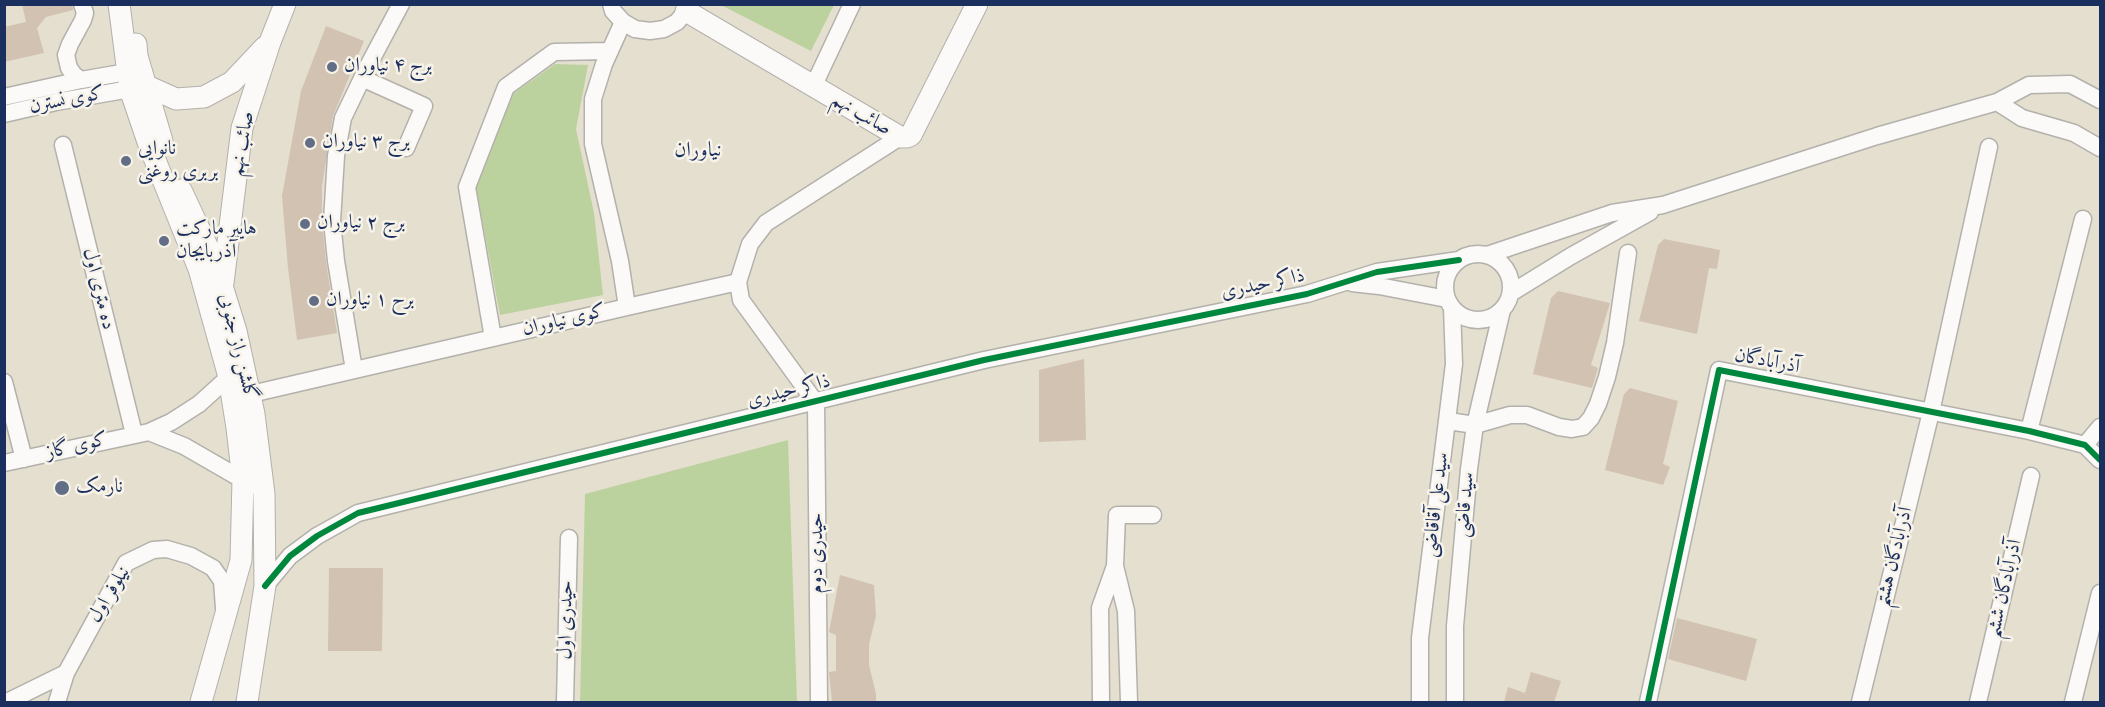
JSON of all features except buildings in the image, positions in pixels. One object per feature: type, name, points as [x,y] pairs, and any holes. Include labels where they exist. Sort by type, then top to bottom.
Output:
[{"type":"main road","name":"گلشن راز جنوبی","points":[[119,4],[149,145],[199,269],[228,378],[243,480],[241,560],[224,619]]},
{"type":"main road","name":"گلشن راز جنوبی","points":[[131,4],[137,56],[135,82],[209,250],[236,331],[251,394],[264,494],[264,586],[248,702]]},
{"type":"main road","name":"صائب نهم","points":[[223,289],[242,128],[285,4]]},
{"type":"main road","name":"صائب نهم","points":[[687,8],[813,87],[900,137],[911,135],[977,4]]},
{"type":"main road","points":[[135,82],[176,99],[204,97],[232,82],[270,42]]},
{"type":"main road","name":"نیلوفر اول","points":[[201,702],[224,619]]},
{"type":"street","points":[[81,80],[69,68],[66,55],[83,20],[85,13],[82,4]]},
{"type":"street","points":[[270,42],[276,4]]},
{"type":"street","points":[[354,370],[336,261],[332,221],[336,156],[343,118],[401,4]]},
{"type":"street","points":[[611,4],[613,11],[623,22],[635,29],[650,32],[664,29],[677,21],[687,8]]},
{"type":"street","points":[[813,87],[852,4]]},
{"type":"street","name":"کوی نیاوران","points":[[251,394],[627,307],[620,261],[593,144],[593,99],[623,22]]},
{"type":"street","points":[[493,338],[467,187],[506,87],[554,52],[610,51]]},
{"type":"street","points":[[362,78],[424,106],[406,148]]},
{"type":"street","points":[[4,97],[81,80],[135,82]]},
{"type":"street","name":"کوی نسترن","points":[[4,114],[135,82]]},
{"type":"street","points":[[1487,255],[1611,213],[1663,205],[1877,136],[1997,102],[2029,85],[2070,84],[2100,100]]},
{"type":"street","points":[[1997,102],[2022,118],[2074,133],[2100,148]]},
{"type":"street","points":[[816,403],[741,300],[738,282],[750,244],[766,223],[900,137]]},
{"type":"street","name":"ده متری اول","points":[[63,145],[141,433]]},
{"type":"street","name":"آذرآبادگان هشتم","points":[[1860,702],[1931,412],[1989,147]]},
{"type":"street","points":[[1511,293],[1571,256],[1663,205]]},
{"type":"street","points":[[2029,431],[2083,219]]},
{"type":"street","points":[[1448,421],[1475,426],[1510,415],[1527,416],[1559,428],[1583,427],[1592,418],[1607,377],[1615,342],[1628,253]]},
{"type":"street","points":[[1477,254],[1487,255],[1496,259],[1509,274],[1511,293],[1502,310],[1485,320],[1475,320],[1458,314],[1450,303],[1445,282],[1453,266],[1459,260],[1477,254]]},
{"type":"street","name":"ذاکر حیدری","points":[[264,586],[299,549],[358,513],[816,403],[984,360],[1307,294],[1377,272],[1459,260]]},
{"type":"street","points":[[627,307],[738,282]]},
{"type":"street","points":[[1345,283],[1379,286],[1450,303]]},
{"type":"street","name":"سید علی آقاقاضی","points":[[1420,702],[1420,638],[1454,364],[1450,303]]},
{"type":"street","name":"سید قاضی","points":[[1455,702],[1455,626],[1469,469],[1475,426],[1502,310]]},
{"type":"street","name":"آذرآبادگان","points":[[1648,702],[1719,370],[2029,431],[2085,445]]},
{"type":"street","name":"کوی گاز","points":[[4,463],[141,433],[171,422],[199,404],[228,378]]},
{"type":"street","points":[[4,382],[24,459]]},
{"type":"street","name":"حیدری دوم","points":[[816,403],[819,702]]},
{"type":"street","points":[[2100,428],[2085,445],[2100,460]]},
{"type":"street","points":[[141,433],[184,446],[243,480]]},
{"type":"street","name":"آذرآبادگان ششم","points":[[1978,702],[2031,476]]},
{"type":"street","points":[[1129,702],[1126,611],[1116,566],[1117,514],[1152,515]]},
{"type":"street","name":"حیدری اول","points":[[565,702],[569,538]]},
{"type":"street","name":"نیلوفر اول","points":[[57,702],[66,673],[126,563],[153,550],[167,549],[191,556],[213,568],[222,581],[224,619]]},
{"type":"street","points":[[1101,702],[1100,608],[1116,566]]},
{"type":"street","points":[[2073,702],[2100,593]]},
{"type":"street","points":[[7,702],[66,673]]},
{"type":"green space","points":[[834,4],[811,51],[721,5]]},
{"type":"green space","points":[[555,64],[588,65],[576,129],[594,213],[603,295],[500,315],[476,187],[513,94]]},
{"type":"green space","points":[[788,440],[797,702],[580,702],[585,494]]},
{"type":"cycle path","points":[[265,586],[290,556],[317,536],[358,513],[984,360],[1307,294],[1377,272],[1459,260]]},
{"type":"cycle path","points":[[1648,702],[1719,370],[2029,431],[2085,445],[2100,460]]},
{"type":"place","name":"برج ۴ نیاوران","points":[[332,67]]},
{"type":"place","name":"برج ۳ نیاوران","points":[[310,143]]},
{"type":"place","name":"نانوایی بربری روغنی","points":[[126,161]]},
{"type":"place","name":"برج ۲ نیاوران","points":[[305,224]]},
{"type":"place","name":"هایپر مارکت آذربایجان","points":[[164,241]]},
{"type":"place","name":"برح ۱ نیاوران","points":[[314,301]]},
{"type":"place","name":"نارمک","points":[[62,488]]},
{"type":"district","name":"نیاوران","points":[[698,151]]}]
